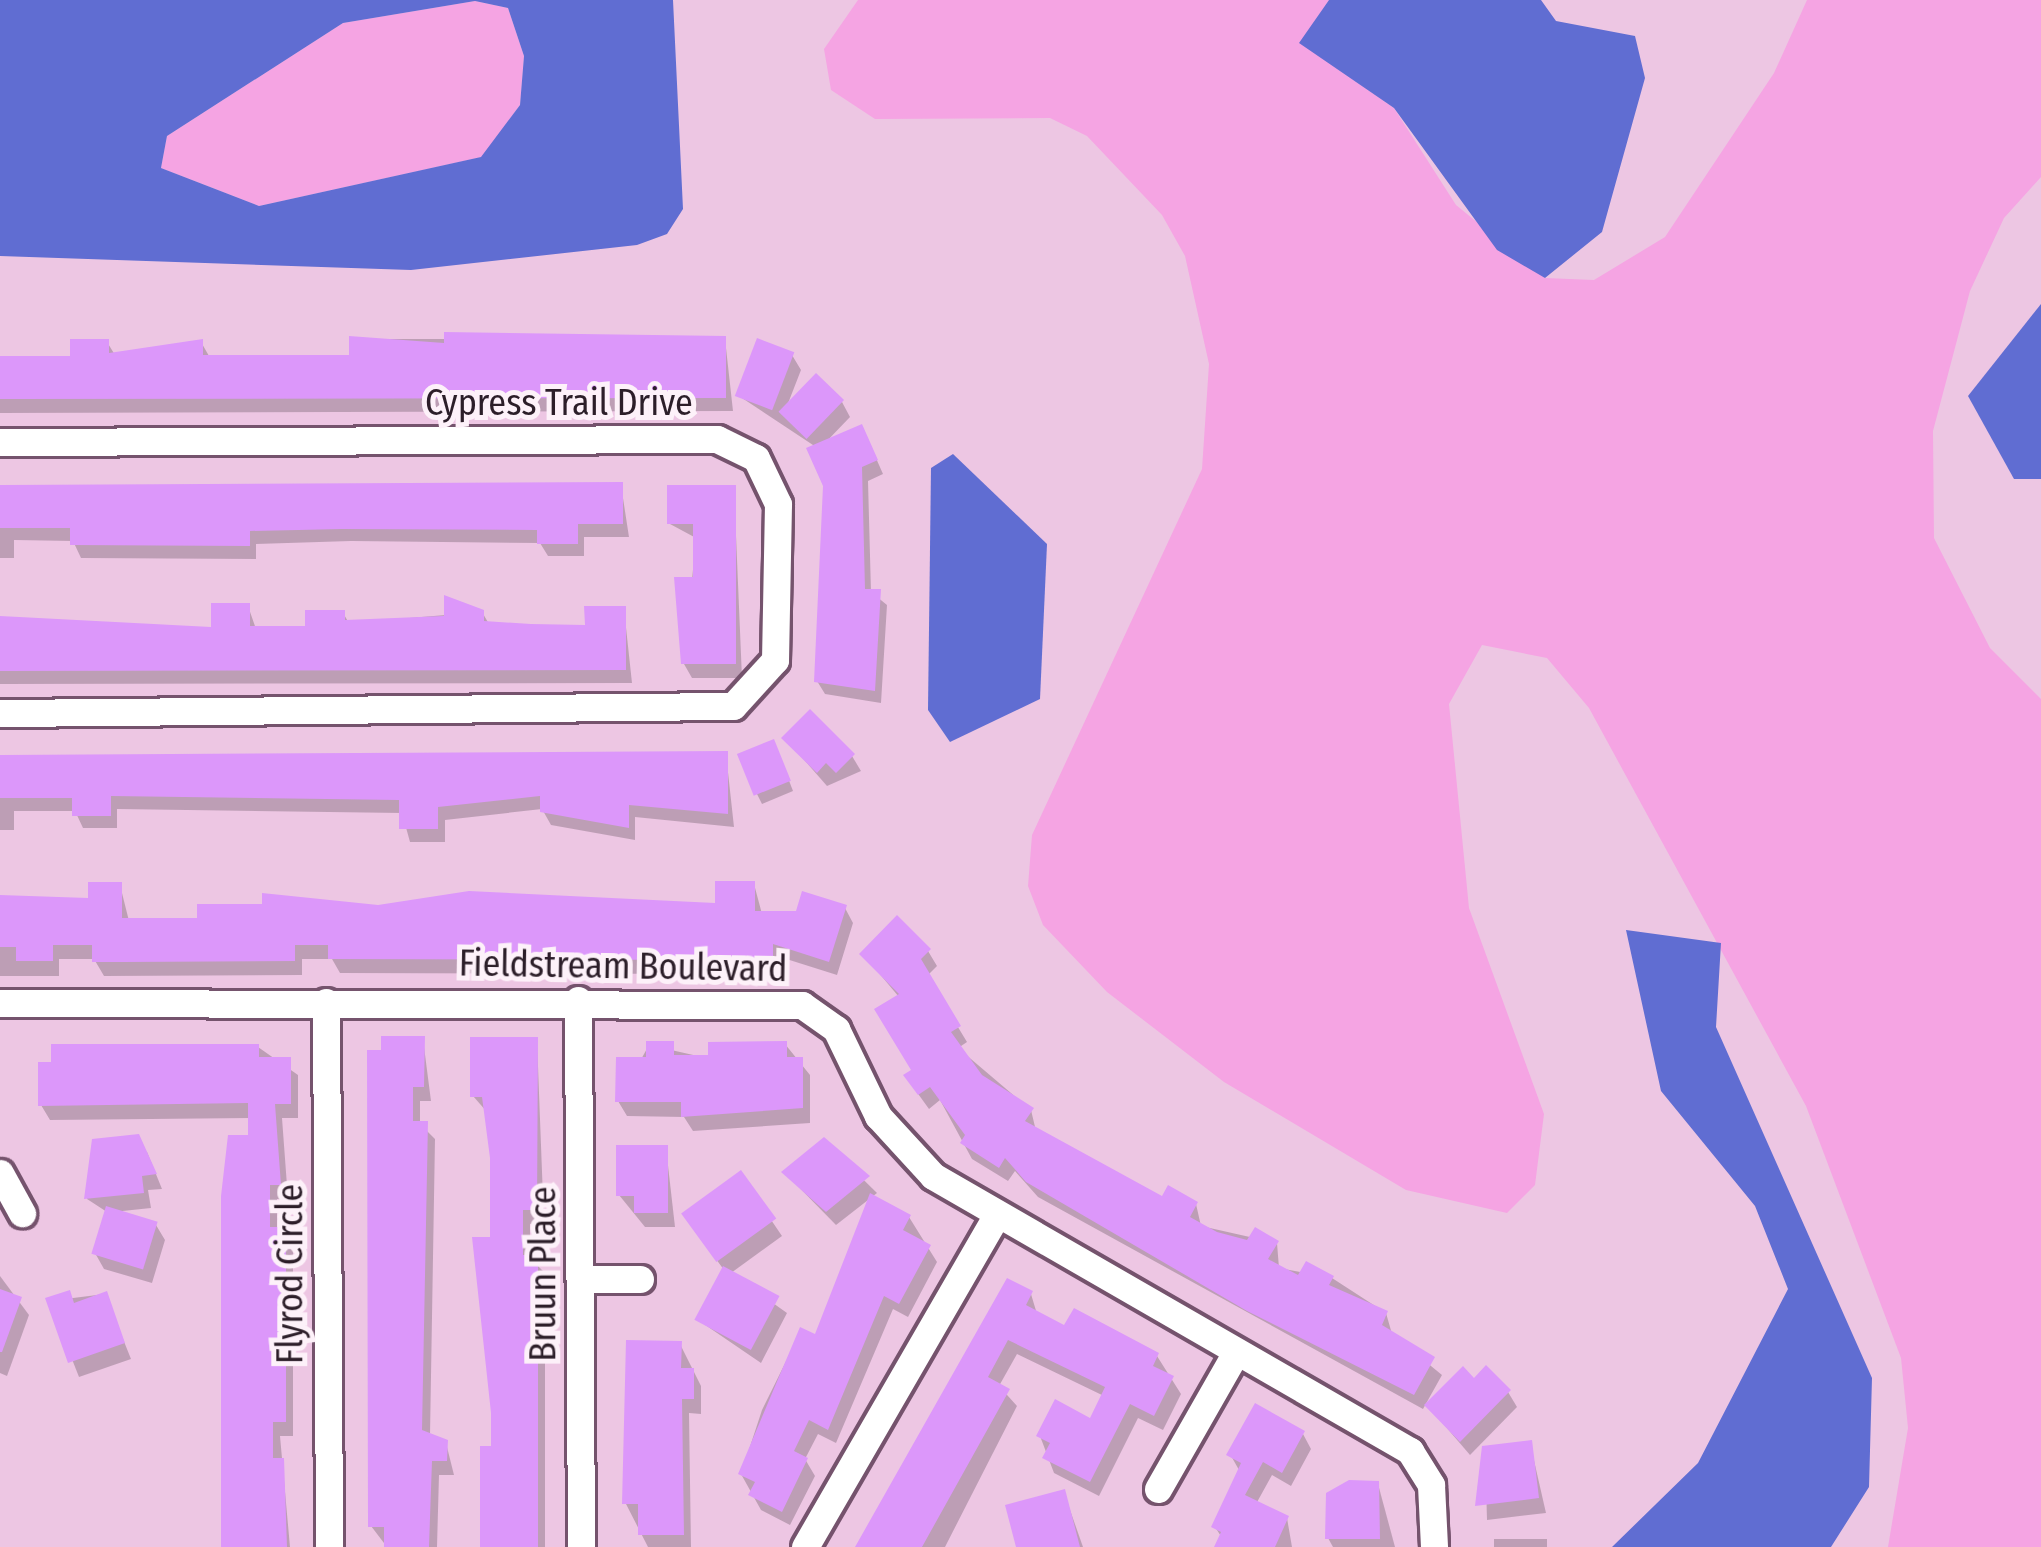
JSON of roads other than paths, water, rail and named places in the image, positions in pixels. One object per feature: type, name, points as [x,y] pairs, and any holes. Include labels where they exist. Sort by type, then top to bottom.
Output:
[{"type":"street","name":"Cypress Trail Drive","points":[[0,442],[723,441],[773,483],[778,643],[759,688],[721,708],[0,712]]},
{"type":"street","name":"Bruun Place","points":[[578,1000],[581,1547]]},
{"type":"street","name":"Fieldstream Boulevard","points":[[0,1003],[776,1000],[817,1012],[909,1156],[998,1215],[1416,1457],[1431,1485],[1434,1547]]},
{"type":"street","name":"Flyrod Circle","points":[[326,1002],[329,1547]]},
{"type":"street","points":[[0,1173],[22,1213]]},
{"type":"street","points":[[805,1547],[998,1215]]},
{"type":"street","points":[[580,1279],[640,1279]]},
{"type":"street","points":[[1158,1489],[1236,1352]]},
{"type":"water","points":[[0,0],[673,0],[683,209],[667,234],[637,245],[411,270],[0,256]],"holes":[[[475,1],[508,8],[524,56],[520,105],[481,157],[259,206],[161,168],[167,136],[343,23]]]},
{"type":"water","points":[[1329,0],[1541,0],[1556,21],[1635,36],[1645,78],[1602,232],[1545,278],[1497,250],[1394,108],[1299,43]]},
{"type":"water","points":[[2041,304],[2041,479],[2014,479],[1968,396]]},
{"type":"water","points":[[953,454],[1047,544],[1040,699],[950,742],[928,710],[931,468]]},
{"type":"water","points":[[1626,930],[1721,943],[1716,1027],[1872,1378],[1869,1487],[1831,1547],[1612,1547],[1698,1463],[1788,1289],[1755,1206],[1661,1091]]}]
